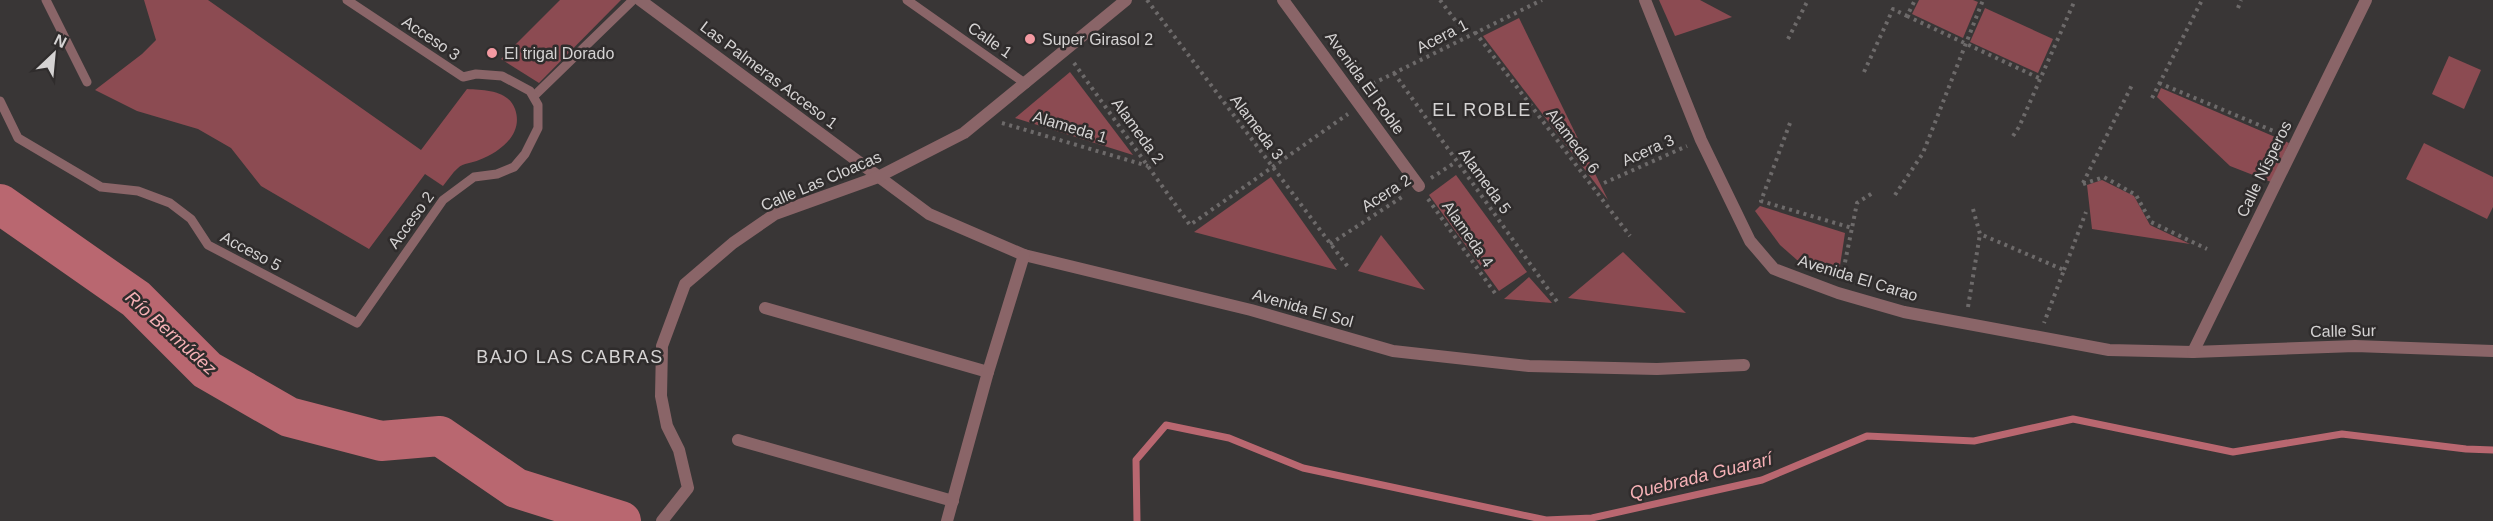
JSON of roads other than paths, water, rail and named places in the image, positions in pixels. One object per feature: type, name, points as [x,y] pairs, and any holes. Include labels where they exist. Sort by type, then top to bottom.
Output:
[{"type":"street","name":"Las Palmeras Acceso 1","points":[[640,0],[878,177]]},
{"type":"street","name":"Calle Las Cloacas","points":[[662,521],[688,488],[685,468],[667,426],[661,396],[662,346],[685,284],[733,243],[775,214],[878,177],[964,133],[1126,0]]},
{"type":"street","name":"Avenida El Roble","points":[[1283,0],[1419,186]]},
{"type":"street","name":"Avenida El Carao","points":[[1645,0],[1701,140],[1750,241],[1774,269],[1838,293],[1904,312],[2109,350],[2193,352]]},
{"type":"street","name":"Calle Nísperos","points":[[2193,352],[2366,0]]},
{"type":"street","name":"Avenida El Sol","points":[[878,177],[929,214],[1024,255],[1251,310],[1393,351],[1529,366],[1657,369],[1744,365]]},
{"type":"street","points":[[947,521],[988,372],[1024,255]]},
{"type":"street","points":[[765,308],[988,372]]},
{"type":"street","name":"Calle Sur","points":[[2193,352],[2355,346],[2493,351]]},
{"type":"street","points":[[738,440],[953,501]]},
{"type":"lane","points":[[46,0],[87,82]]},
{"type":"lane","name":"Acceso 3","points":[[347,0],[463,77],[476,74],[502,76],[534,96]]},
{"type":"lane","points":[[534,96],[633,0]]},
{"type":"lane","name":"Calle 1","points":[[907,0],[1026,84]]},
{"type":"lane","name":"Acceso 2","points":[[357,323],[442,200],[474,177],[497,174],[514,167],[525,154],[538,129],[538,105],[534,96]]},
{"type":"lane","name":"Acceso 5","points":[[0,101],[18,138],[101,187],[138,190],[170,203],[190,219],[208,245],[357,323]]},
{"type":"waterway","name":"Río Bermúdez","points":[[0,204],[136,299],[207,370],[289,417],[381,441],[440,436],[516,488],[621,521]]},
{"type":"waterway","name":"Quebrada Guararí","points":[[1137,521],[1136,460],[1166,425],[1229,438],[1303,468],[1546,520],[1592,518],[1762,480],[1867,436],[1974,441],[2073,419],[2233,452],[2342,434],[2466,449],[2493,450]]},
{"type":"place","name":"Super Girasol 2","points":[[1030,39]]},
{"type":"place","name":"El trigal Dorado","points":[[492,53]]},
{"type":"district","name":"EL ROBLE","points":[[1482,110]]},
{"type":"district","name":"BAJO LAS CABRAS","points":[[570,357]]}]
